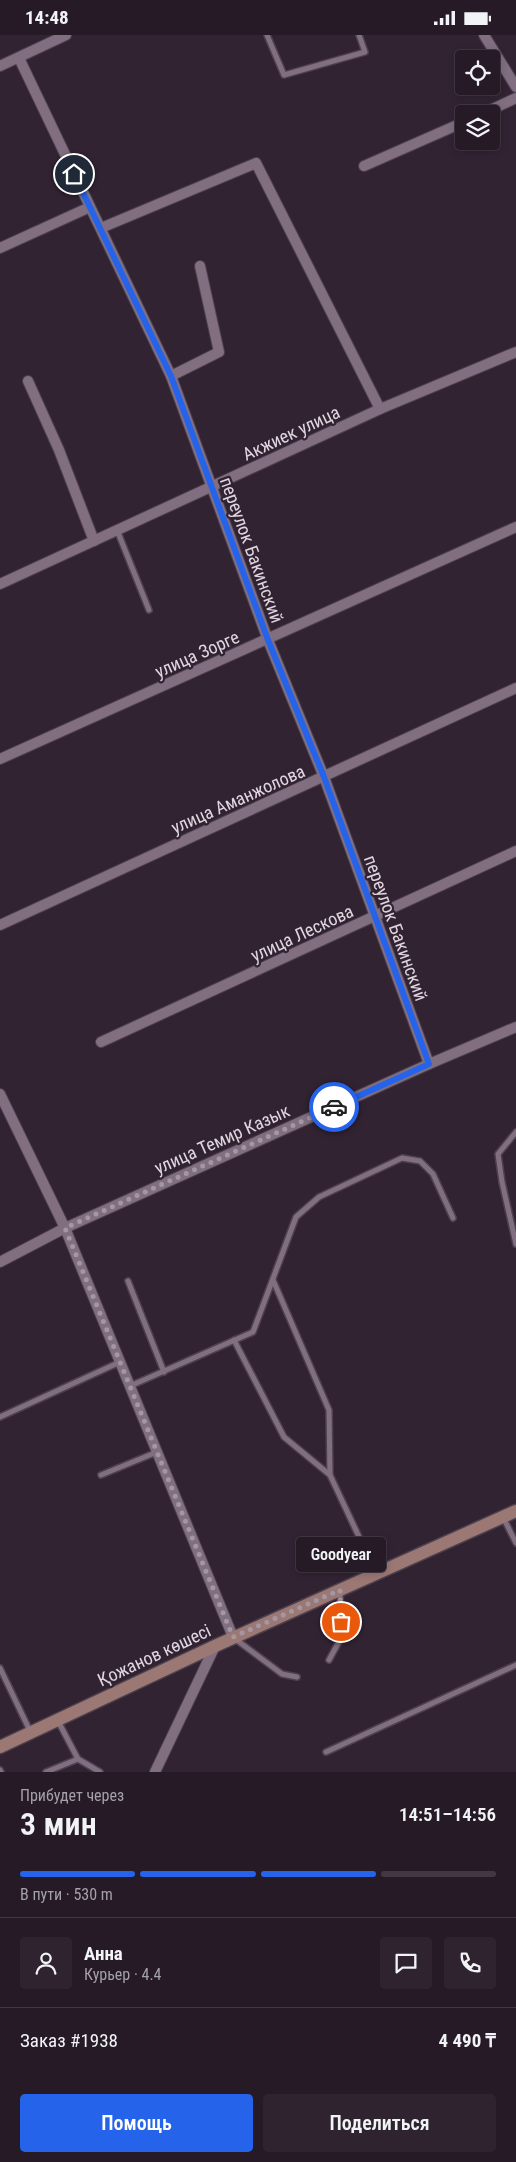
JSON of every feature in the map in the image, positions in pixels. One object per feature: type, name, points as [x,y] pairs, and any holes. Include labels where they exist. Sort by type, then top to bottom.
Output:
[{"type":"main road","name":"Қожанов көшесі","points":[[0,1747],[233,1637],[516,1511]]},
{"type":"street","points":[[0,66],[66,35]]},
{"type":"street","points":[[484,35],[516,87]]},
{"type":"street","name":"переулок Бакинский","points":[[19,58],[171,376],[268,640],[324,777],[429,1064]]},
{"type":"street","points":[[500,106],[516,98]]},
{"type":"street","points":[[364,166],[455,126]]},
{"type":"street","points":[[101,228],[256,163],[380,409]]},
{"type":"street","points":[[0,247],[90,207]]},
{"type":"street","points":[[171,376],[219,353],[200,266]]},
{"type":"street","name":"Акжиек улица","points":[[0,584],[380,409],[516,352]]},
{"type":"street","points":[[28,381],[59,451],[94,541]]},
{"type":"street","name":"улица Зорге","points":[[0,759],[516,527]]},
{"type":"street","name":"улица Аманжолова","points":[[0,925],[516,689]]},
{"type":"street","name":"улица Лескова","points":[[101,1042],[516,851]]},
{"type":"street","name":"улица Темир Казык","points":[[0,1262],[65,1228],[429,1064],[516,1027]]},
{"type":"street","points":[[0,1094],[65,1228],[233,1637]]},
{"type":"street","points":[[155,1772],[215,1646]]},
{"type":"lane","points":[[267,35],[284,75],[365,52],[359,35]]},
{"type":"lane","points":[[117,529],[149,610]]},
{"type":"lane","points":[[516,1132],[498,1154],[502,1182],[516,1243]]},
{"type":"lane","points":[[130,1386],[253,1332],[296,1217],[319,1197],[402,1158],[420,1161],[433,1174],[453,1218]]},
{"type":"lane","points":[[272,1280],[329,1410],[330,1475],[376,1574]]},
{"type":"lane","points":[[128,1281],[164,1372]]},
{"type":"lane","points":[[234,1340],[284,1437],[330,1475]]},
{"type":"lane","points":[[0,1417],[120,1362]]},
{"type":"lane","points":[[101,1475],[157,1453]]},
{"type":"lane","points":[[503,1517],[516,1543]]},
{"type":"lane","points":[[329,1659],[341,1638],[340,1590]]},
{"type":"lane","points":[[233,1637],[282,1674],[297,1677]]},
{"type":"lane","points":[[326,1752],[516,1665]]},
{"type":"lane","points":[[0,1668],[30,1733]]},
{"type":"lane","points":[[58,1720],[78,1759],[100,1772]]},
{"type":"lane","points":[[46,1772],[78,1759]]},
{"type":"way so far","points":[[334,1107],[65,1228],[233,1637],[340,1590],[341,1622]]},
{"type":"place","name":"Goodyear","points":[[341,1622]]},
{"type":"route","points":[[74,174],[171,376],[268,640],[324,777],[429,1064],[334,1107]]}]
